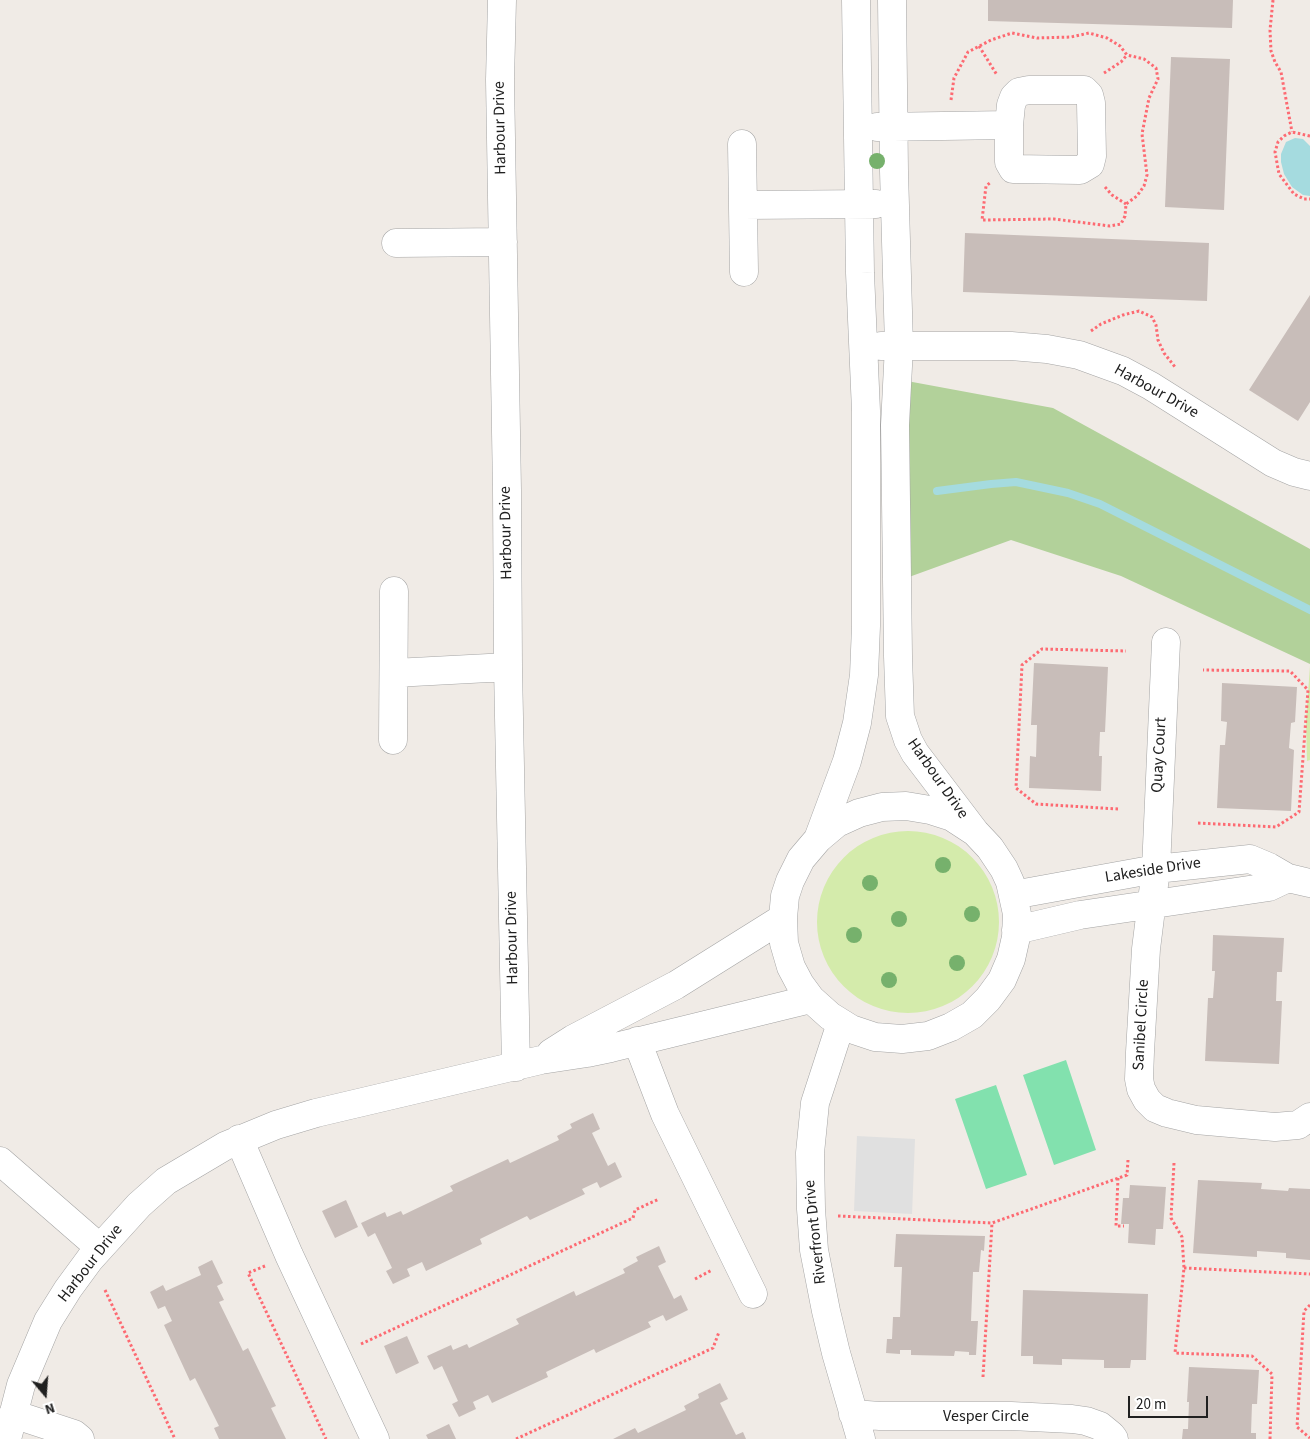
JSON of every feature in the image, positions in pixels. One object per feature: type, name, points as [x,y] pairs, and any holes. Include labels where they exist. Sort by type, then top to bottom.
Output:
[{"type":"street","name":"Harbour Drive","points":[[502,0],[500,80],[508,667],[529,1063]]},
{"type":"street","points":[[818,839],[847,761],[857,723],[864,675],[866,631],[866,411],[862,345],[856,0]]},
{"type":"street","name":"Harbour Drive","points":[[818,839],[801,859],[790,881],[785,896],[783,918],[784,943],[788,957],[800,984],[811,999],[840,1023],[875,1037],[902,1039],[928,1036],[951,1027],[972,1015],[988,999],[1002,980],[1011,959],[1016,930],[1016,914],[1010,882],[999,860],[975,832],[915,753],[902,725],[900,716],[896,425],[899,346],[892,0]]},
{"type":"street","points":[[1029,90],[1084,90],[1089,95],[1092,103],[1092,156],[1090,164],[1080,170],[1013,169],[1009,162],[1011,105],[1014,97],[1019,92],[1029,90]]},
{"type":"street","points":[[858,127],[1010,125]]},
{"type":"street","points":[[742,144],[744,272]]},
{"type":"street","points":[[743,205],[895,204]]},
{"type":"street","points":[[396,243],[503,242]]},
{"type":"street","name":"Harbour Drive","points":[[862,345],[1012,346],[1047,349],[1070,354],[1123,371],[1183,406],[1273,463],[1294,472],[1310,476]]},
{"type":"street","points":[[393,740],[394,591]]},
{"type":"street","points":[[866,631],[898,630]]},
{"type":"street","name":"Quay Court","points":[[1156,869],[1166,642]]},
{"type":"street","points":[[394,673],[508,667]]},
{"type":"street","points":[[818,839],[837,823],[859,813],[882,807],[906,806],[930,810],[952,817],[975,832]]},
{"type":"street","name":"Lakeside Drive","points":[[1013,894],[1156,869],[1250,859],[1299,880]]},
{"type":"street","name":"Sanibel Circle","points":[[1156,869],[1146,949],[1139,1079],[1141,1089],[1147,1100],[1155,1108],[1196,1120],[1275,1127],[1298,1125],[1310,1117]]},
{"type":"street","name":"Lakeside Drive","points":[[1016,930],[1080,915],[1299,880]]},
{"type":"street","name":"Harbour Drive","points":[[529,1063],[676,985],[783,918]]},
{"type":"street","name":"Harbour Drive","points":[[10,1427],[22,1385],[48,1321],[68,1289],[100,1248],[138,1205],[166,1182],[225,1146],[276,1125],[316,1114],[529,1063],[587,1053],[811,999]]},
{"type":"street","name":"Riverfront Drive","points":[[840,1023],[815,1103],[810,1153],[811,1210],[814,1250],[824,1304],[857,1427]]},
{"type":"street","points":[[637,1041],[665,1114],[753,1294]]},
{"type":"street","points":[[239,1139],[289,1255],[375,1439]]},
{"type":"street","points":[[0,1161],[100,1248]]},
{"type":"street","name":"Vesper Circle","points":[[857,1427],[880,1416],[1011,1416],[1086,1421],[1100,1426],[1114,1439]]},
{"type":"street","points":[[10,1427],[74,1434],[80,1439]]},
{"type":"path","points":[[1272,0],[1271,50],[1275,62],[1282,72],[1292,132]]},
{"type":"path","points":[[948,126],[954,78],[968,52],[990,40],[1012,33],[1037,38],[1071,37],[1089,33],[1107,38],[1120,46],[1127,55],[1144,59],[1156,68],[1158,79],[1149,98],[1142,134],[1146,175],[1144,186],[1137,196],[1126,204],[1125,216],[1121,224],[1110,226],[1054,219],[982,220],[986,186],[1011,167]]},
{"type":"path","points":[[979,46],[992,70],[1014,97]]},
{"type":"path","points":[[1310,136],[1292,132],[1278,142],[1275,152],[1279,174],[1294,194],[1304,199],[1310,199]]},
{"type":"path","points":[[1070,354],[1083,336],[1101,324],[1123,315],[1139,312],[1152,317],[1156,326],[1158,340],[1164,353],[1182,378],[1183,406]]},
{"type":"path","points":[[1118,809],[1036,804],[1016,788],[1022,665],[1042,649],[1126,651]]},
{"type":"path","points":[[1198,823],[1276,826],[1299,812],[1308,690],[1290,671],[1203,670]]},
{"type":"path","points":[[811,1210],[840,1217],[992,1223],[1127,1175],[1128,1160]]},
{"type":"path","points":[[1174,1163],[1171,1218],[1182,1237],[1184,1268],[1175,1353],[1252,1356],[1272,1374],[1270,1439]]},
{"type":"path","points":[[1118,1178],[1116,1226],[1124,1226]]},
{"type":"path","points":[[336,1355],[633,1218],[635,1210],[659,1199]]},
{"type":"path","points":[[983,1377],[992,1223]]},
{"type":"path","points":[[289,1255],[248,1273],[326,1439]]},
{"type":"path","points":[[1184,1268],[1310,1274]]},
{"type":"path","points":[[105,1290],[175,1439]]},
{"type":"path","points":[[1310,1305],[1304,1311],[1298,1427],[1310,1438]]},
{"type":"path","points":[[516,1439],[713,1348],[719,1332]]},
{"type":"green space","points":[[907,381],[1053,408],[1310,549],[1310,664],[1121,576],[1011,540],[909,577]]},
{"type":"green space","points":[[1310,666],[1310,760],[1307,761],[1306,720]]},
{"type":"green space","points":[[908,831],[926,833],[943,838],[958,846],[978,864],[992,887],[997,904],[999,922],[997,940],[992,957],[984,972],[966,992],[943,1006],[926,1011],[908,1013],[890,1011],[873,1006],[858,998],[838,980],[824,957],[819,940],[817,922],[819,904],[824,887],[832,872],[850,852],[873,838],[890,833]]},
{"type":"green space","points":[[1066,1060],[1096,1150],[1054,1165],[1023,1075]]},
{"type":"green space","points":[[996,1085],[1027,1175],[986,1189],[955,1099]]},
{"type":"shaded area","points":[[857,1136],[915,1139],[912,1214],[854,1211]]},
{"type":"water","points":[[1295,138],[1303,139],[1310,146],[1310,196],[1303,195],[1292,187],[1284,174],[1281,154],[1286,142]]},
{"type":"building","points":[[988,0],[1233,0],[1232,28],[988,21]]},
{"type":"building","points":[[1171,57],[1230,59],[1224,210],[1165,207]]},
{"type":"building","points":[[965,233],[1209,243],[1207,301],[963,292]]},
{"type":"building","points":[[1310,295],[1310,402],[1298,421],[1249,390]]},
{"type":"building","points":[[1034,663],[1108,667],[1105,732],[1100,732],[1099,756],[1102,756],[1101,791],[1029,788],[1030,756],[1036,757],[1037,725],[1031,725]]},
{"type":"building","points":[[1222,683],[1297,687],[1295,722],[1291,723],[1289,748],[1294,750],[1291,811],[1217,808],[1220,745],[1225,745],[1227,722],[1221,721]]},
{"type":"building","points":[[1213,935],[1284,938],[1282,972],[1277,972],[1276,1001],[1282,1001],[1279,1064],[1205,1061],[1208,998],[1213,998],[1215,971],[1212,971]]},
{"type":"building","points":[[593,1113],[600,1129],[592,1133],[608,1166],[615,1162],[622,1177],[600,1188],[597,1182],[582,1189],[585,1194],[530,1220],[527,1216],[480,1239],[482,1244],[426,1271],[422,1262],[407,1269],[410,1276],[393,1284],[386,1271],[392,1268],[375,1233],[368,1237],[361,1223],[385,1212],[387,1217],[401,1211],[403,1215],[453,1191],[450,1186],[508,1159],[510,1163],[559,1140],[557,1136],[572,1128],[570,1124]]},
{"type":"building","points":[[1198,1180],[1262,1183],[1261,1189],[1288,1191],[1289,1188],[1310,1189],[1310,1260],[1286,1258],[1286,1253],[1257,1251],[1257,1257],[1193,1253]]},
{"type":"building","points":[[1130,1185],[1166,1187],[1163,1229],[1156,1229],[1155,1245],[1128,1243],[1129,1224],[1121,1224],[1123,1198],[1129,1198]]},
{"type":"building","points":[[346,1200],[358,1227],[335,1238],[322,1211]]},
{"type":"building","points":[[896,1234],[985,1236],[984,1251],[981,1250],[979,1272],[973,1272],[971,1321],[978,1321],[976,1355],[969,1355],[969,1352],[955,1351],[954,1356],[911,1355],[911,1350],[900,1350],[900,1354],[886,1353],[887,1339],[892,1339],[893,1317],[900,1317],[902,1267],[894,1267]]},
{"type":"building","points":[[659,1246],[666,1262],[658,1266],[674,1299],[681,1295],[688,1310],[666,1321],[663,1315],[648,1322],[651,1327],[596,1353],[594,1349],[546,1372],[548,1377],[492,1403],[488,1395],[473,1402],[476,1409],[459,1417],[452,1404],[458,1401],[442,1366],[434,1370],[427,1356],[451,1345],[453,1350],[467,1344],[469,1348],[519,1324],[516,1319],[574,1291],[576,1296],[625,1273],[623,1269],[638,1261],[636,1257]]},
{"type":"building","points":[[212,1260],[223,1283],[217,1286],[224,1300],[219,1302],[243,1351],[248,1348],[276,1406],[271,1408],[286,1439],[219,1439],[214,1428],[219,1426],[195,1378],[190,1381],[164,1325],[172,1321],[165,1306],[158,1309],[150,1292],[163,1285],[166,1291],[201,1275],[198,1267]]},
{"type":"building","points":[[1023,1290],[1148,1294],[1146,1360],[1131,1360],[1130,1368],[1104,1368],[1104,1360],[1062,1359],[1062,1365],[1033,1364],[1033,1356],[1021,1356]]},
{"type":"building","points":[[407,1336],[419,1363],[396,1374],[384,1346]]},
{"type":"building","points":[[1189,1367],[1259,1370],[1257,1404],[1252,1404],[1251,1433],[1256,1433],[1256,1439],[1182,1439],[1183,1429],[1188,1429]]},
{"type":"building","points":[[720,1383],[728,1399],[720,1403],[736,1435],[743,1432],[746,1439],[613,1439],[635,1428],[638,1433],[686,1410],[684,1406],[699,1398],[698,1394]]},
{"type":"building","points":[[449,1424],[456,1439],[428,1439],[426,1435]]},
{"type":"waterway","points":[[937,491],[1016,482],[1068,493],[1100,504],[1310,610]]}]
